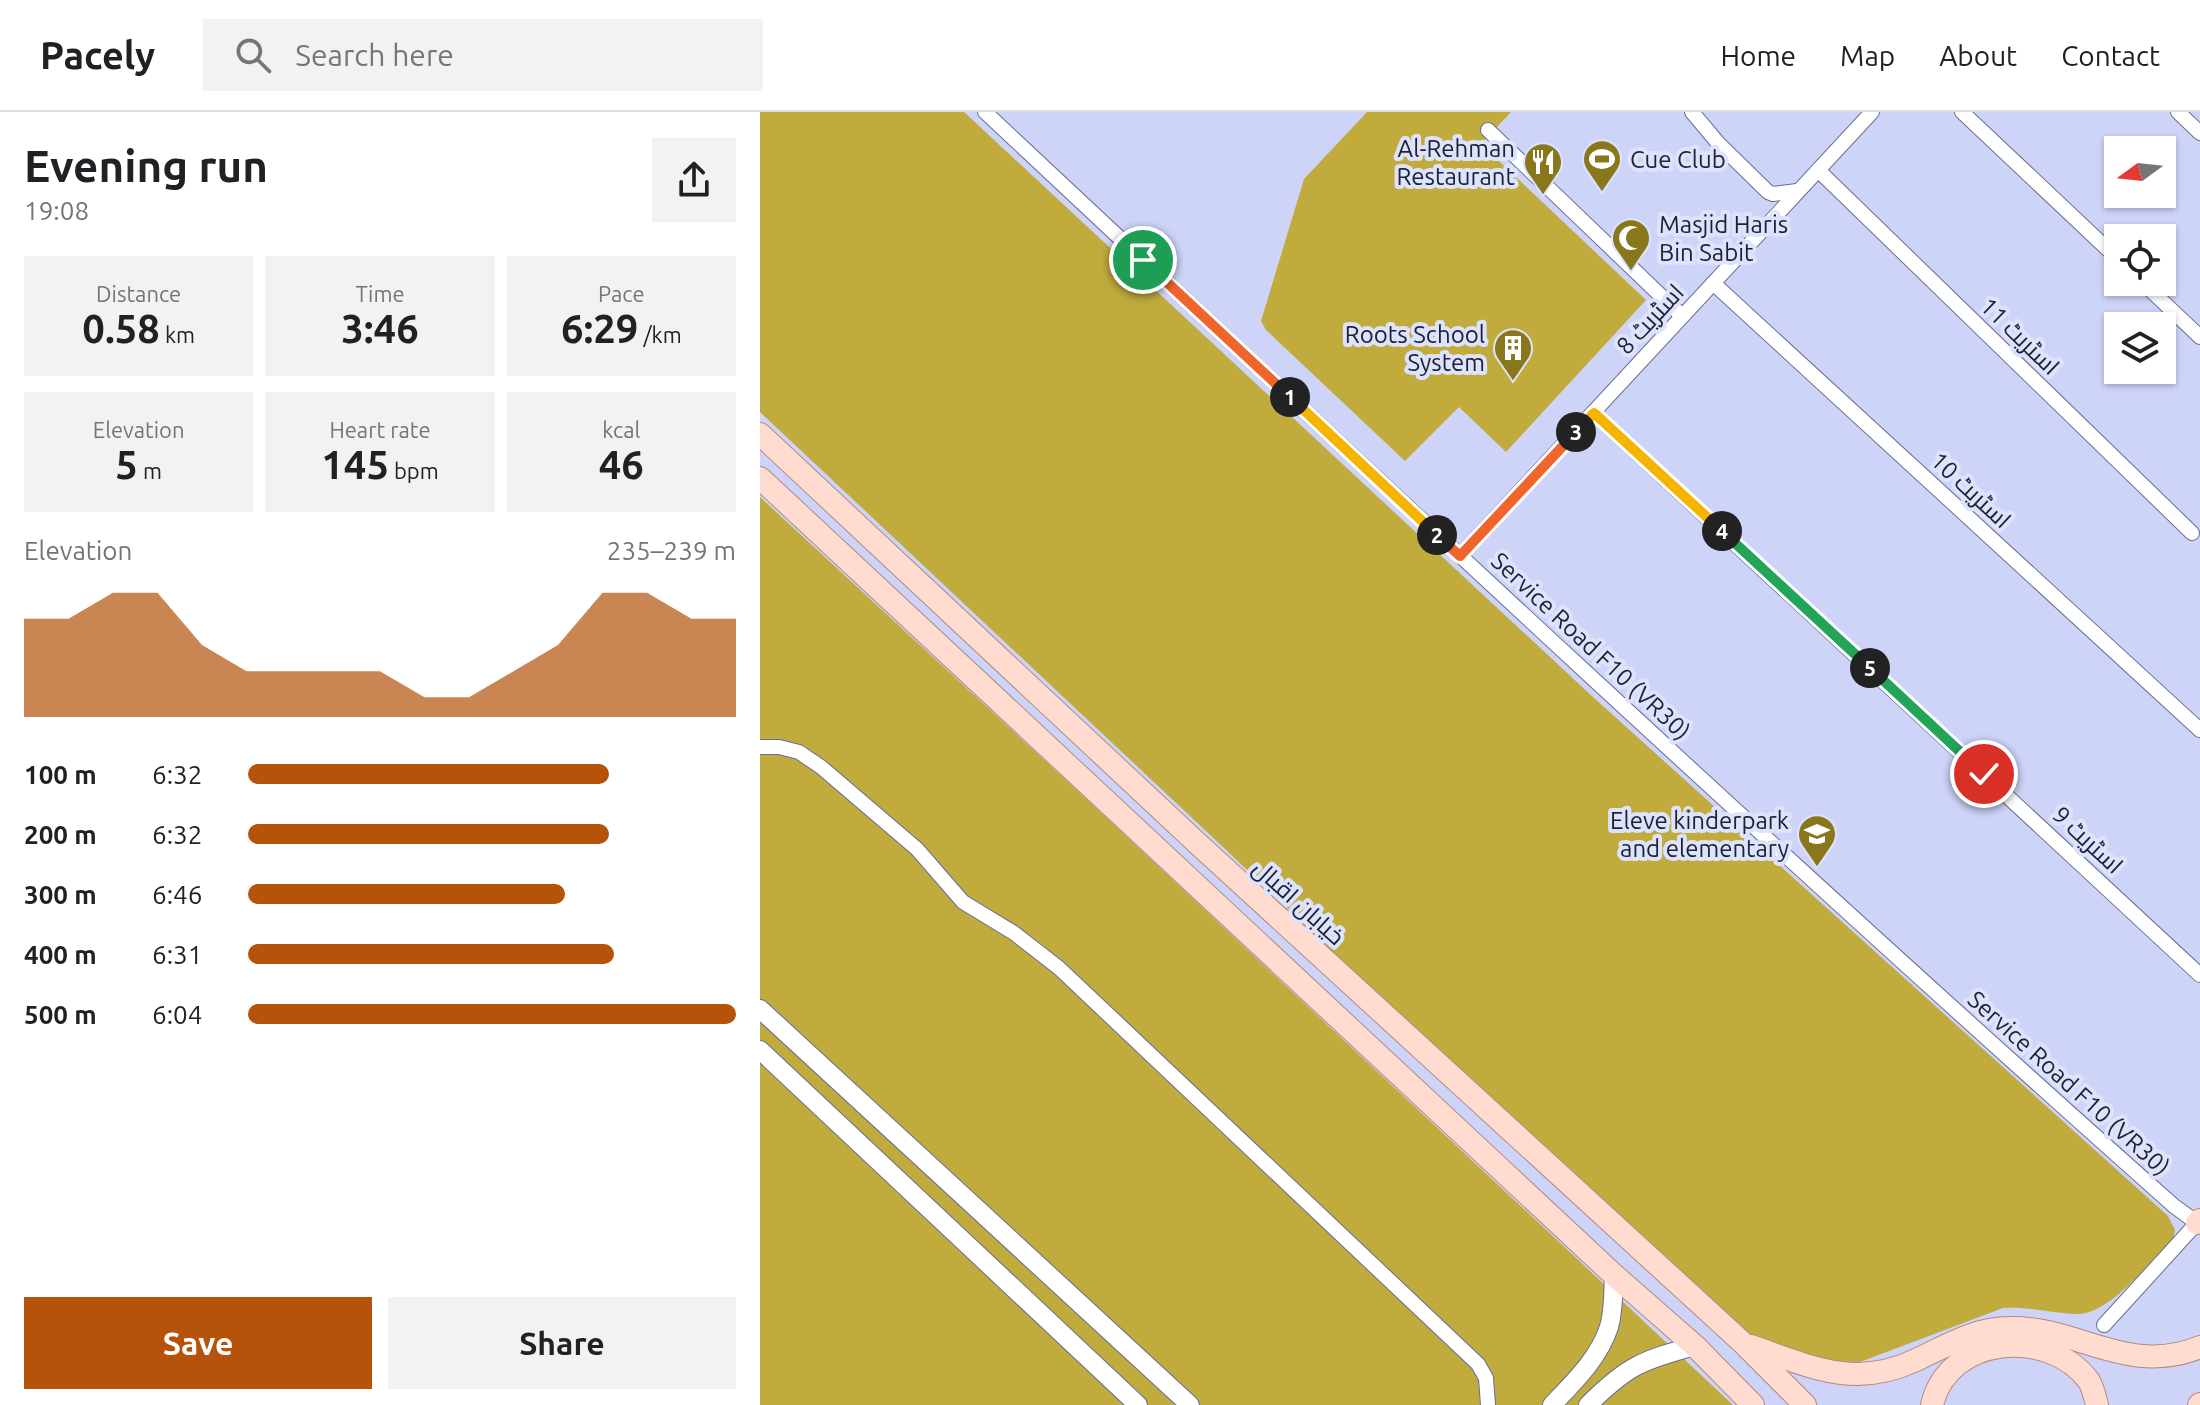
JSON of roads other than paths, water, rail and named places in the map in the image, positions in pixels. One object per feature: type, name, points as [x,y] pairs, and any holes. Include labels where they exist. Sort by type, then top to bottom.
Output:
[{"type":"main road","name":"خیابان اقبال","points":[[760,434],[1186,833],[1743,1343],[1805,1405]]},
{"type":"main road","points":[[760,478],[1614,1275],[1695,1346],[1753,1405]]},
{"type":"main road","points":[[1743,1343],[1814,1369],[1848,1376],[1878,1374],[1913,1362],[1957,1340],[1987,1330],[2009,1328],[2037,1330],[2138,1357],[2176,1356],[2200,1347]]},
{"type":"main road","points":[[1932,1405],[1942,1379],[1964,1361],[1983,1351],[2009,1345],[2033,1346],[2053,1352],[2071,1364],[2090,1383],[2097,1405]]},
{"type":"street","name":"Service Road F10 (VR30)","points":[[985,112],[1460,556],[1979,1033],[2174,1206],[2199,1223]]},
{"type":"street","points":[[1692,112],[1718,143],[1768,192],[1797,191]]},
{"type":"street","name":"اسٹریٹ 8","points":[[1460,556],[1872,112]]},
{"type":"street","points":[[1962,112],[2104,246]]},
{"type":"street","points":[[2178,112],[2200,133]]},
{"type":"street","points":[[1488,130],[1682,316]]},
{"type":"street","name":"اسٹریٹ 11","points":[[1818,170],[2192,533]]},
{"type":"street","name":"اسٹریٹ 10","points":[[1713,283],[2200,730]]},
{"type":"street","points":[[2157,296],[2200,337]]},
{"type":"street","name":"اسٹریٹ 9","points":[[1594,413],[2200,975]]},
{"type":"street","points":[[760,747],[779,747],[799,752],[821,767],[917,849],[963,902],[1014,933],[1059,968],[1478,1364],[1486,1378],[1488,1405]]},
{"type":"street","points":[[760,1009],[1190,1405]]},
{"type":"street","points":[[760,1050],[1138,1405]]},
{"type":"street","points":[[2104,1325],[2199,1223]]},
{"type":"street","points":[[1552,1405],[1599,1348],[1609,1327],[1614,1275]]},
{"type":"street","points":[[1588,1405],[1616,1377],[1633,1367],[1695,1346]]},
{"type":"place","name":"Cue Club","points":[[1602,193]]},
{"type":"place","name":"Al-Rehman Restaurant","points":[[1543,196]]},
{"type":"place","name":"Masjid Haris Bin Sabit","points":[[1631,272]]},
{"type":"place","name":"Roots School System","points":[[1513,382]]},
{"type":"place","name":"Eleve kinderpark and elementary","points":[[1817,868]]}]
